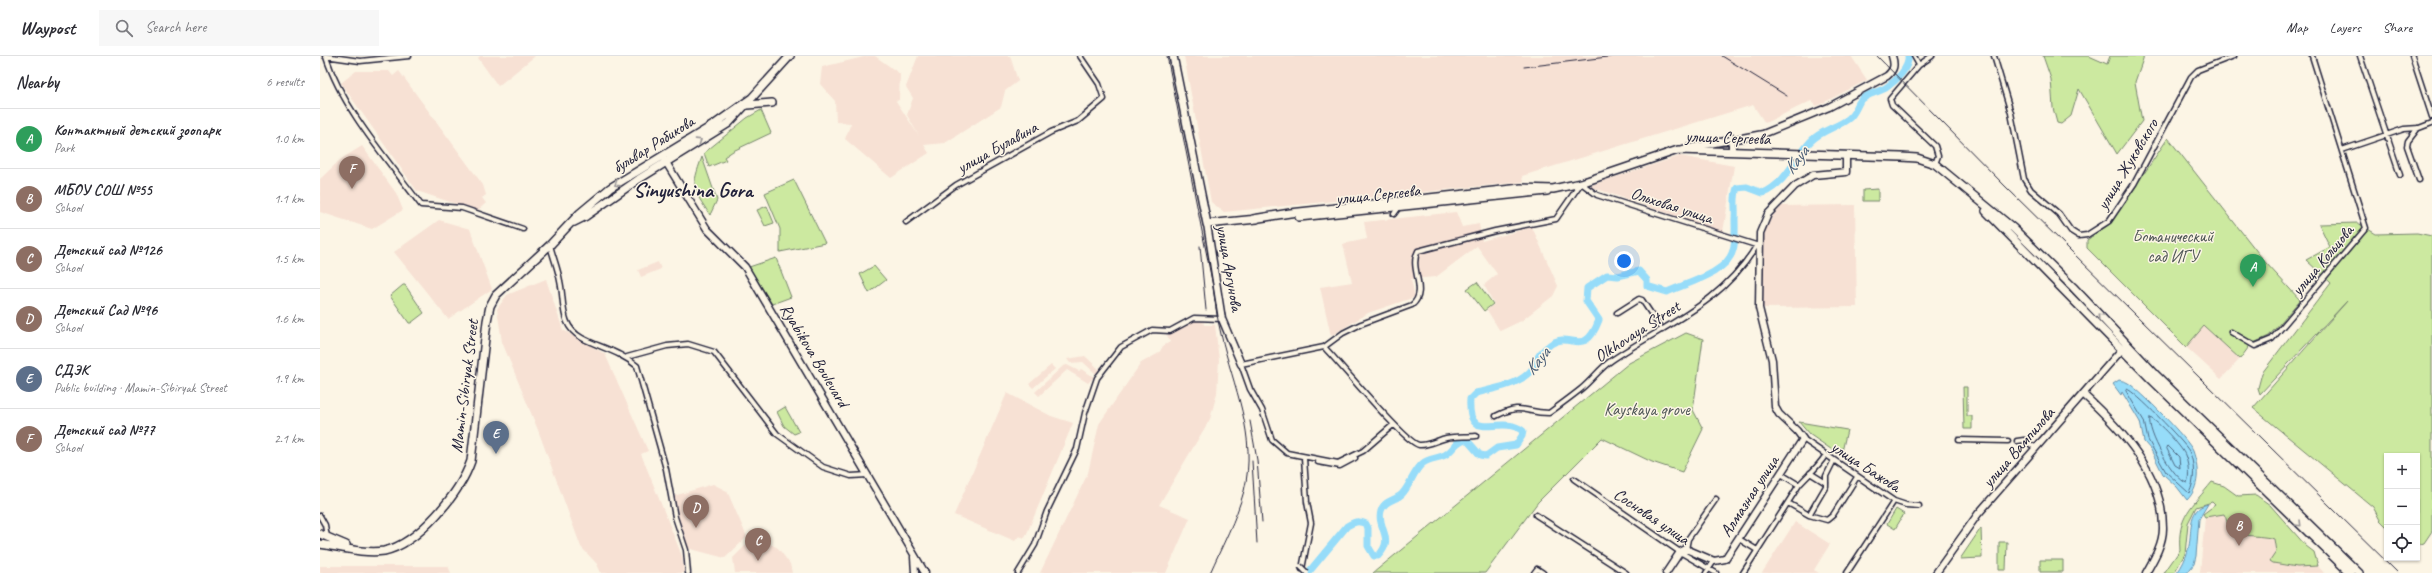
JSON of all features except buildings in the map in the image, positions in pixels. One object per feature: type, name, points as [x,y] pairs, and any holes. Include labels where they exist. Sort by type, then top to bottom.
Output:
[{"type":"main road","name":"бульвар Рябикова","points":[[664,159],[729,123],[790,56]]},
{"type":"main road","name":"улица Аргунова","points":[[1173,56],[1207,224]]},
{"type":"main road","name":"бульвар Рябикова","points":[[664,159],[753,97]]},
{"type":"main road","points":[[747,105],[772,103]]},
{"type":"main road","name":"улица Сергеева","points":[[1207,224],[1275,219],[1528,194],[1581,183],[1678,150],[1917,158],[1935,164]]},
{"type":"main road","points":[[550,245],[572,223],[596,210],[664,159]]},
{"type":"main road","points":[[1935,164],[1966,191],[2013,228],[2071,285],[2125,347],[2350,573]]},
{"type":"main road","name":"улица Сергеева","points":[[1253,220],[1272,215],[1521,188],[1551,189]]},
{"type":"main road","points":[[1966,191],[2063,290],[2125,347],[2359,573]]},
{"type":"main road","points":[[2005,232],[2008,226],[2013,228]]},
{"type":"main road","name":"Mamin-Sibiryak Street","points":[[360,550],[385,550],[406,543],[425,526],[462,482],[472,452],[490,306],[501,289],[550,245]]},
{"type":"main road","points":[[2063,290],[2071,290],[2071,285]]},
{"type":"main road","points":[[323,536],[360,550]]},
{"type":"main road","points":[[320,544],[360,550]]},
{"type":"street","points":[[409,56],[360,61],[325,56],[330,71],[364,128],[421,205],[462,208],[523,229]]},
{"type":"street","name":"улица Булавина","points":[[906,222],[956,185],[1051,132],[1078,121],[1104,99],[1099,84],[1080,56]]},
{"type":"street","points":[[1678,150],[1732,138],[1763,134],[1829,107],[1887,76],[1893,71],[1894,63],[1892,56]]},
{"type":"street","points":[[1914,56],[1919,65]]},
{"type":"street","points":[[1932,56],[1919,65],[1890,99],[1892,105],[1935,146],[1938,156],[1935,164]]},
{"type":"street","name":"улица Жуковского","points":[[1994,56],[2011,113],[2024,179],[2031,190],[2059,214],[2071,231],[2079,236],[2087,235],[2109,221],[2134,184],[2191,77],[2198,70],[2234,56]]},
{"type":"street","name":"улица Кольцова","points":[[2231,332],[2255,346],[2272,339],[2366,228],[2312,56]]},
{"type":"street","points":[[2360,56],[2400,175]]},
{"type":"street","points":[[2412,56],[2432,117]]},
{"type":"street","points":[[2342,150],[2404,129],[2418,128],[2432,123]]},
{"type":"street","points":[[2418,128],[2408,141],[2407,146],[2419,180]]},
{"type":"street","points":[[1732,138],[1732,152]]},
{"type":"street","points":[[1802,439],[1797,431],[1778,414],[1775,407],[1772,360],[1759,308],[1758,246],[1763,223],[1774,205],[1795,186],[1813,175],[1846,172],[1846,156]]},
{"type":"street","name":"Ryabikova Boulevard","points":[[664,159],[707,229],[745,267],[925,573]]},
{"type":"street","points":[[1241,364],[1324,347],[1343,333],[1372,319],[1400,310],[1417,301],[1420,292],[1416,262],[1418,251],[1488,233],[1556,219],[1581,183]]},
{"type":"street","name":"Ольховая улица","points":[[1581,183],[1597,194],[1758,246]]},
{"type":"street","points":[[1394,214],[1399,207]]},
{"type":"street","name":"улица Аргунова","points":[[1207,224],[1222,319],[1250,389],[1262,410],[1272,440],[1287,454],[1329,465],[1340,466],[1362,453],[1388,432],[1393,425]]},
{"type":"street","points":[[550,245],[560,281],[564,318],[569,329],[582,338],[627,357],[637,366],[666,469],[675,517],[686,550],[688,573]]},
{"type":"street","name":"Olkhovaya Street","points":[[1496,416],[1507,410],[1525,408],[1549,413],[1582,388],[1591,377],[1612,360],[1662,330],[1720,292],[1744,267],[1758,246]]},
{"type":"street","points":[[1617,313],[1638,299],[1642,300],[1662,330]]},
{"type":"street","points":[[1018,573],[1035,545],[1047,511],[1078,449],[1085,413],[1097,378],[1121,347],[1152,330],[1170,331],[1194,318],[1222,319]]},
{"type":"street","points":[[627,357],[661,347],[688,344],[714,352],[778,434],[823,467],[851,476],[868,475]]},
{"type":"street","points":[[1324,347],[1345,367],[1393,425],[1413,444],[1421,446],[1448,438],[1476,436]]},
{"type":"street","name":"улица Вампилова","points":[[1936,573],[1978,514],[2125,347]]},
{"type":"street","points":[[2083,394],[2136,448],[2156,490],[2161,507],[2164,528],[2156,557],[2146,573]]},
{"type":"street","name":"улица Бажова","points":[[1802,439],[1833,462],[1894,501],[1906,505],[1919,506]]},
{"type":"street","name":"Алмазная улица","points":[[1706,573],[1714,561],[1725,559],[1781,474],[1802,439]]},
{"type":"street","points":[[2017,441],[2024,439],[2036,448]]},
{"type":"street","points":[[1959,440],[2008,441]]},
{"type":"street","points":[[1742,573],[1799,486],[1810,473],[1816,470],[1825,456]]},
{"type":"street","points":[[1304,458],[1311,518],[1300,566],[1306,572]]},
{"type":"street","points":[[1304,458],[1307,502],[1311,523],[1301,568],[1306,572]]},
{"type":"street","points":[[1809,515],[1826,486],[1826,476],[1833,462]]},
{"type":"street","points":[[1810,473],[1826,483]]},
{"type":"street","points":[[1781,474],[1799,486]]},
{"type":"street","points":[[1788,503],[1809,515],[1827,520],[1857,477]]},
{"type":"street","name":"Сосновая улица","points":[[1574,479],[1716,573]]},
{"type":"street","points":[[1666,573],[1716,500]]},
{"type":"street","points":[[1848,573],[1894,501]]},
{"type":"street","points":[[1536,515],[1626,573]]},
{"type":"street","points":[[320,516],[325,525],[323,536]]},
{"type":"street","points":[[1739,539],[1757,550]]},
{"type":"street","points":[[1683,550],[1714,561]]},
{"type":"street","points":[[913,553],[916,573]]},
{"type":"street","points":[[1534,573],[1537,569],[1544,573]]},
{"type":"shaded area","points":[[480,56],[535,56],[498,86],[478,58]]},
{"type":"shaded area","points":[[868,56],[875,56],[900,74],[899,100],[896,101],[919,136],[907,115],[913,98],[906,87],[918,56],[1010,56],[1018,81],[1005,91],[1001,107],[945,143],[924,145],[929,153],[891,178],[845,139],[851,123],[836,122],[835,101],[820,84],[822,67]]},
{"type":"shaded area","points":[[1184,56],[1851,56],[1867,80],[1817,106],[1811,101],[1765,123],[1753,105],[1522,176],[1523,182],[1224,212],[1211,202]]},
{"type":"shaded area","points":[[356,71],[389,71],[393,76],[399,71],[483,185],[486,195],[482,198],[486,203],[477,211],[417,191],[341,83]]},
{"type":"shaded area","points":[[362,146],[396,193],[403,210],[372,229],[320,212],[320,179],[341,159]]},
{"type":"shaded area","points":[[1680,156],[1734,166],[1723,232],[1588,186]]},
{"type":"shaded area","points":[[1855,205],[1857,307],[1763,308],[1762,238],[1772,216],[1782,206]]},
{"type":"shaded area","points":[[1456,212],[1462,227],[1479,224],[1482,241],[1532,227],[1558,286],[1553,296],[1521,321],[1500,331],[1487,310],[1494,304],[1484,285],[1497,274],[1477,246],[1436,277],[1411,279],[1415,297],[1368,313],[1331,336],[1320,287],[1352,282],[1343,244],[1367,239],[1364,222]]},
{"type":"shaded area","points":[[439,220],[470,229],[492,289],[448,319],[394,252]]},
{"type":"shaded area","points":[[658,262],[661,269],[641,277],[638,270]]},
{"type":"shaded area","points":[[546,279],[563,330],[605,354],[648,451],[641,454],[682,556],[684,573],[601,573],[597,564],[581,547],[538,430],[502,342],[497,309],[507,295]]},
{"type":"shaded area","points":[[1196,320],[1203,320],[1204,325],[1215,325],[1219,360],[1217,393],[1210,419],[1159,505],[1190,518],[1166,573],[1040,573],[1088,473],[1099,424],[1141,363],[1159,353],[1163,346],[1170,342],[1167,335]]},
{"type":"shaded area","points":[[2204,326],[2240,359],[2221,379],[2186,347]]},
{"type":"shaded area","points":[[1085,356],[1100,370],[1096,374],[1083,362],[1070,363],[1067,359]]},
{"type":"shaded area","points":[[1051,365],[1055,369],[1033,388],[1029,384]]},
{"type":"shaded area","points":[[1067,365],[1079,371],[1081,369],[1094,377],[1088,383],[1067,370],[1039,396],[1035,392],[1063,366]]},
{"type":"shaded area","points":[[1007,393],[1051,416],[1073,423],[1025,538],[1019,536],[1015,541],[954,515]]},
{"type":"shaded area","points":[[713,484],[727,491],[747,537],[725,558],[687,548],[676,518],[674,496]]},
{"type":"shaded area","points":[[2211,514],[2224,514],[2230,530],[2243,535],[2264,535],[2274,539],[2276,552],[2271,561],[2273,563],[2297,567],[2318,566],[2324,573],[2200,573],[2205,517]]},
{"type":"shaded area","points":[[1795,522],[1830,544],[1814,570],[1819,573],[1762,573]]},
{"type":"shaded area","points":[[755,536],[778,548],[790,564],[792,573],[735,573],[733,558]]},
{"type":"shaded area","points":[[320,566],[448,566],[451,573],[320,573]]},
{"type":"green space","points":[[2043,56],[2089,56],[2107,64],[2110,56],[2144,56],[2135,82],[2142,121],[2117,154],[2079,89],[2071,116],[2061,124],[2057,123],[2053,108],[2051,79]]},
{"type":"green space","points":[[761,110],[771,133],[733,151],[724,157],[726,160],[709,167],[704,153],[747,118]]},
{"type":"green space","name":"Ботанический сад ИГУ","points":[[2168,138],[2266,263],[2300,300],[2269,336],[2251,344],[2240,359],[2204,326],[2186,347],[2087,248],[2087,240],[2110,224]]},
{"type":"green space","points":[[702,157],[717,200],[710,215],[695,188],[696,175]]},
{"type":"green space","points":[[794,180],[825,243],[780,252],[780,229],[765,193]]},
{"type":"green space","points":[[1878,189],[1878,201],[1863,201],[1863,190]]},
{"type":"green space","points":[[767,206],[774,223],[765,226],[757,210]]},
{"type":"green space","points":[[2358,223],[2376,234],[2417,233],[2432,236],[2432,531],[2424,543],[2420,544],[2420,453],[2384,453],[2384,524],[2373,507],[2253,408],[2347,301],[2260,394],[2258,388],[2262,373],[2331,283],[2306,260],[2330,247],[2319,224]]},
{"type":"green space","points":[[776,258],[791,297],[772,304],[749,267]]},
{"type":"green space","points":[[874,266],[886,280],[869,293],[860,274]]},
{"type":"green space","points":[[1477,282],[1493,304],[1484,311],[1467,289]]},
{"type":"green space","points":[[405,285],[424,313],[411,323],[409,323],[390,296]]},
{"type":"green space","name":"Kayskaya grove","points":[[1686,333],[1703,339],[1693,410],[1703,429],[1682,472],[1652,462],[1602,438],[1538,502],[1485,573],[1373,573],[1629,363]]},
{"type":"green space","points":[[1963,387],[1967,387],[1967,416],[1972,416],[1972,429],[1964,429]]},
{"type":"green space","points":[[785,407],[799,432],[794,434],[784,426],[777,412]]},
{"type":"green space","points":[[1799,422],[1847,430],[1841,456],[1809,434]]},
{"type":"green space","points":[[2212,482],[2224,486],[2238,496],[2256,495],[2270,505],[2306,546],[2314,552],[2318,566],[2297,567],[2273,563],[2270,561],[2276,552],[2274,539],[2242,535],[2232,532],[2229,529],[2224,514],[2205,517],[2203,514],[2215,505],[2212,502],[2196,507],[2188,523],[2185,554],[2174,573],[2164,573],[2180,550],[2181,529],[2187,513]]},
{"type":"green space","points":[[1896,509],[1904,514],[1895,529],[1887,524]]},
{"type":"green space","points":[[1981,528],[1982,558],[1960,559]]},
{"type":"green space","points":[[1999,542],[2007,542],[2006,570],[1999,570]]},
{"type":"green space","points":[[2040,560],[2063,560],[2063,572],[2040,572]]},
{"type":"water","points":[[2119,380],[2127,382],[2134,387],[2174,426],[2190,445],[2196,464],[2197,477],[2194,489],[2187,500],[2177,487],[2163,474],[2151,450],[2144,442],[2140,422],[2122,392],[2121,395],[2113,384]]},
{"type":"water","points":[[2208,504],[2199,519],[2194,564],[2187,573],[2177,573],[2184,562],[2187,553],[2193,516],[2201,507]]},
{"type":"waterway","name":"Kaya","points":[[1308,573],[1347,526],[1356,522],[1366,524],[1368,528],[1368,546],[1374,556],[1378,556],[1383,550],[1386,538],[1380,517],[1382,507],[1402,494],[1416,471],[1425,462],[1445,455],[1459,442],[1466,439],[1480,455],[1486,456],[1497,448],[1516,445],[1522,436],[1523,431],[1514,426],[1487,426],[1479,425],[1474,421],[1470,413],[1470,399],[1476,393],[1508,385],[1523,378],[1535,366],[1537,358],[1540,354],[1551,344],[1565,340],[1577,342],[1588,339],[1599,320],[1586,301],[1587,288],[1607,275],[1618,276],[1639,271],[1647,280],[1647,286],[1667,292],[1705,277],[1723,265],[1729,258],[1734,246],[1735,199],[1737,188],[1747,187],[1763,193],[1778,184],[1814,138],[1848,119],[1863,98],[1884,89],[1894,81],[1905,69],[1908,56]]},
{"type":"railway","points":[[1167,56],[1213,286],[1218,322],[1242,412],[1248,451],[1248,471],[1241,502],[1210,573]]},
{"type":"railway","points":[[1524,67],[1616,56]]},
{"type":"railway","points":[[1722,56],[1787,96]]},
{"type":"railway","points":[[1877,56],[2005,186],[2398,573]]},
{"type":"railway","points":[[1200,246],[1206,310]]},
{"type":"railway","points":[[1250,421],[1257,460],[1262,522]]},
{"type":"railway","points":[[1252,461],[1257,543]]},
{"type":"place","name":"Детский сад №77","points":[[352,189]]},
{"type":"place","name":"Контактный детский зоопарк","points":[[2253,287]]},
{"type":"place","name":"СДЭК","points":[[496,454]]},
{"type":"place","name":"Детский Сад №96","points":[[696,528]]},
{"type":"place","name":"МБОУ СОШ №55","points":[[2239,546]]},
{"type":"place","name":"Детский сад №126","points":[[758,561]]},
{"type":"district","name":"Sinyushina Gora","points":[[693,190]]}]
